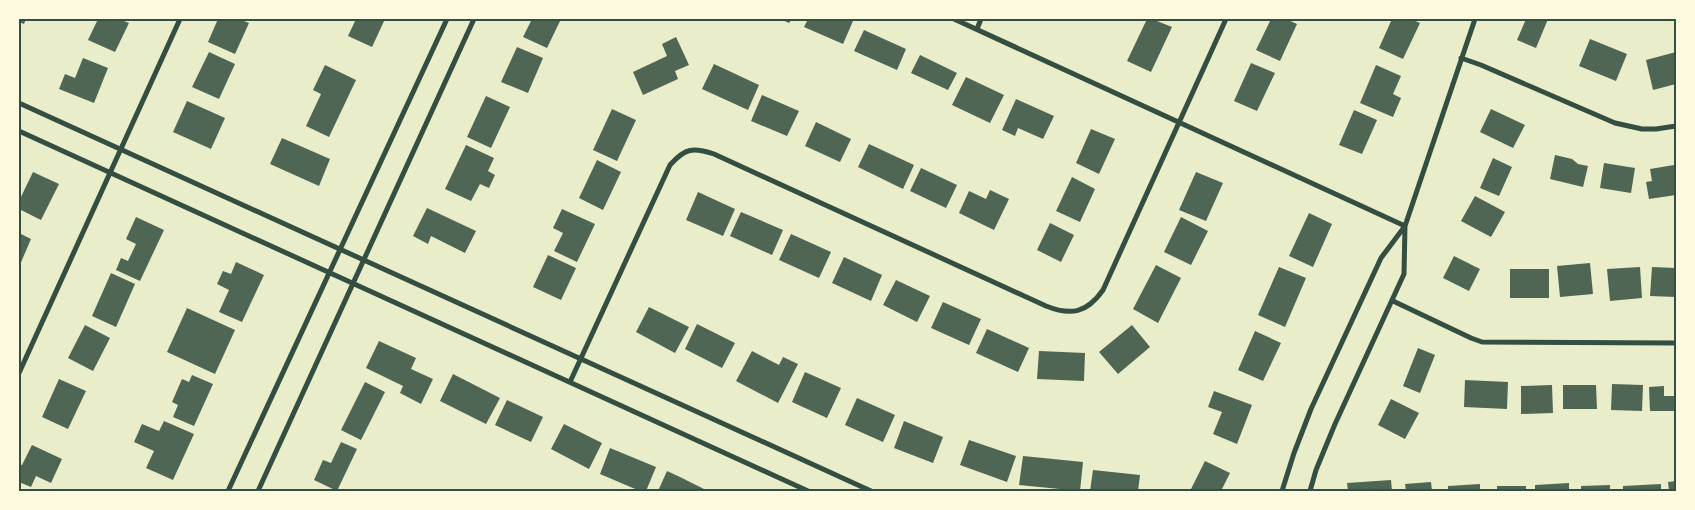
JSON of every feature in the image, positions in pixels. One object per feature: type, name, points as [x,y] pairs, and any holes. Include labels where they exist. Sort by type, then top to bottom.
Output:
[{"type":"street","points":[[19,373],[180,19]]},
{"type":"street","points":[[236,491],[229,490],[447,19]]},
{"type":"street","points":[[258,491],[474,19]]},
{"type":"street","points":[[954,19],[1406,226]]},
{"type":"street","points":[[977,29],[982,19]]},
{"type":"street","points":[[570,382],[670,165],[683,153],[691,149],[714,154],[1046,306],[1070,312],[1091,305],[1103,290],[1226,19]]},
{"type":"street","points":[[1310,491],[1316,470],[1335,424],[1404,274],[1406,226],[1475,19]]},
{"type":"street","points":[[1461,58],[1615,124],[1642,129],[1676,126]]},
{"type":"street","points":[[19,102],[871,491]]},
{"type":"street","points":[[19,130],[808,491]]},
{"type":"street","points":[[1282,491],[1311,409],[1381,258],[1406,226]]},
{"type":"street","points":[[1393,301],[1482,342],[1676,343]]},
{"type":"building","points":[[19,19],[26,19],[24,24],[19,22]]},
{"type":"building","points":[[98,19],[119,19],[129,23],[115,52],[88,40]]},
{"type":"building","points":[[218,19],[239,19],[249,23],[235,54],[208,42]]},
{"type":"building","points":[[356,19],[385,19],[372,47],[348,36]]},
{"type":"building","points":[[532,19],[561,19],[547,48],[523,37]]},
{"type":"building","points":[[780,19],[792,19],[789,23]]},
{"type":"building","points":[[808,19],[847,19],[853,21],[843,44],[804,27]]},
{"type":"building","points":[[1147,19],[1152,19],[1172,27],[1151,72],[1127,61]]},
{"type":"building","points":[[1271,19],[1286,19],[1297,24],[1280,61],[1256,50]]},
{"type":"building","points":[[1392,19],[1411,19],[1420,23],[1403,59],[1379,48]]},
{"type":"building","points":[[1526,19],[1548,19],[1536,48],[1517,40]]},
{"type":"building","points":[[864,30],[906,49],[897,70],[854,51]]},
{"type":"building","points":[[676,37],[689,65],[675,71],[678,79],[643,95],[633,72],[667,56],[662,44]]},
{"type":"building","points":[[1590,39],[1627,54],[1616,81],[1579,66]]},
{"type":"building","points":[[517,47],[543,58],[528,93],[501,82]]},
{"type":"building","points":[[209,52],[235,64],[219,99],[192,87]]},
{"type":"building","points":[[1676,52],[1676,84],[1653,90],[1646,60]]},
{"type":"building","points":[[920,55],[957,73],[948,90],[911,73]]},
{"type":"building","points":[[83,58],[108,68],[94,103],[59,89],[65,74],[75,78]]},
{"type":"building","points":[[1251,63],[1275,73],[1257,111],[1234,101]]},
{"type":"building","points":[[714,64],[759,85],[748,110],[702,89]]},
{"type":"building","points":[[325,65],[356,80],[329,137],[306,126],[321,94],[313,90]]},
{"type":"building","points":[[1376,65],[1401,76],[1393,94],[1401,98],[1393,117],[1360,103]]},
{"type":"building","points":[[966,77],[1004,95],[990,123],[952,105]]},
{"type":"building","points":[[762,95],[799,111],[787,136],[751,121]]},
{"type":"building","points":[[486,96],[510,107],[491,148],[467,137]]},
{"type":"building","points":[[1016,99],[1054,116],[1043,139],[1018,128],[1015,136],[1002,130]]},
{"type":"building","points":[[187,101],[225,118],[211,149],[173,132]]},
{"type":"building","points":[[612,109],[636,120],[617,161],[593,150]]},
{"type":"building","points":[[1491,109],[1525,125],[1513,148],[1480,132]]},
{"type":"building","points":[[1354,110],[1377,120],[1362,154],[1339,145]]},
{"type":"building","points":[[816,122],[851,139],[840,162],[805,146]]},
{"type":"building","points":[[1091,129],[1115,139],[1099,174],[1076,163]]},
{"type":"building","points":[[282,138],[330,159],[319,186],[270,164]]},
{"type":"building","points":[[869,144],[914,165],[903,189],[858,167]]},
{"type":"building","points":[[466,145],[494,158],[488,171],[495,175],[489,188],[480,184],[471,201],[445,189]]},
{"type":"building","points":[[1555,155],[1572,159],[1578,164],[1588,166],[1583,187],[1550,179]]},
{"type":"building","points":[[1493,158],[1512,167],[1499,196],[1480,188]]},
{"type":"building","points":[[597,160],[621,172],[603,210],[579,198]]},
{"type":"building","points":[[1604,163],[1635,168],[1631,193],[1600,188]]},
{"type":"building","points":[[1674,165],[1676,195],[1649,199],[1646,182],[1652,181],[1650,169]]},
{"type":"building","points":[[921,168],[957,185],[946,208],[910,191]]},
{"type":"building","points":[[33,172],[59,184],[41,220],[19,209],[19,201]]},
{"type":"building","points":[[1196,172],[1223,183],[1206,221],[1179,210]]},
{"type":"building","points":[[1072,177],[1095,189],[1080,222],[1056,211]]},
{"type":"building","points":[[990,190],[1009,199],[994,230],[959,213],[969,191],[986,199]]},
{"type":"building","points":[[698,192],[735,209],[723,236],[686,220]]},
{"type":"building","points":[[1475,196],[1505,212],[1491,237],[1461,221]]},
{"type":"building","points":[[427,208],[476,231],[465,253],[431,236],[428,244],[413,236]]},
{"type":"building","points":[[562,209],[595,224],[577,262],[554,251],[563,233],[553,228]]},
{"type":"building","points":[[741,212],[783,230],[772,255],[730,236]]},
{"type":"building","points":[[1309,213],[1332,224],[1313,267],[1289,256]]},
{"type":"building","points":[[136,217],[164,230],[140,281],[116,270],[121,258],[128,261],[136,244],[126,239]]},
{"type":"building","points":[[1181,217],[1208,231],[1191,265],[1164,252]]},
{"type":"building","points":[[1050,223],[1074,235],[1061,262],[1037,250]]},
{"type":"building","points":[[19,233],[31,239],[19,267]]},
{"type":"building","points":[[791,234],[831,252],[819,278],[779,260]]},
{"type":"building","points":[[548,255],[576,268],[561,300],[533,287]]},
{"type":"building","points":[[1454,256],[1480,269],[1469,291],[1443,278]]},
{"type":"building","points":[[844,257],[882,275],[871,301],[832,283]]},
{"type":"building","points":[[236,262],[264,275],[242,322],[219,312],[229,290],[217,284],[223,271],[231,274]]},
{"type":"building","points":[[1590,263],[1593,294],[1560,297],[1557,266]]},
{"type":"building","points":[[1156,265],[1181,278],[1158,323],[1133,309]]},
{"type":"building","points":[[1279,267],[1306,278],[1285,327],[1258,315]]},
{"type":"building","points":[[1640,267],[1642,298],[1610,301],[1607,269]]},
{"type":"building","points":[[1652,267],[1676,268],[1676,297],[1650,296]]},
{"type":"building","points":[[1510,269],[1549,269],[1549,298],[1510,298]]},
{"type":"building","points":[[111,273],[135,284],[116,327],[92,316]]},
{"type":"building","points":[[896,280],[930,296],[917,322],[883,305]]},
{"type":"building","points":[[943,302],[981,319],[969,345],[931,328]]},
{"type":"building","points":[[649,307],[689,327],[675,353],[636,332]]},
{"type":"building","points":[[187,308],[235,330],[215,374],[167,352]]},
{"type":"building","points":[[697,324],[735,343],[722,368],[685,349]]},
{"type":"building","points":[[85,325],[110,338],[93,371],[68,358]]},
{"type":"building","points":[[1132,325],[1150,347],[1118,374],[1099,352]]},
{"type":"building","points":[[987,329],[1029,348],[1018,372],[976,353]]},
{"type":"building","points":[[1255,331],[1281,343],[1263,381],[1238,370]]},
{"type":"building","points":[[379,341],[416,358],[411,369],[433,379],[421,404],[400,393],[403,386],[366,368]]},
{"type":"building","points":[[1418,348],[1435,355],[1420,393],[1403,386]]},
{"type":"building","points":[[752,351],[779,365],[783,357],[798,364],[778,403],[736,381]]},
{"type":"building","points":[[1039,351],[1085,353],[1084,381],[1037,379]]},
{"type":"building","points":[[805,372],[841,388],[827,418],[792,402]]},
{"type":"building","points":[[453,374],[500,398],[486,424],[440,401]]},
{"type":"building","points":[[192,375],[213,384],[194,426],[173,417],[178,405],[172,402],[182,379],[189,382]]},
{"type":"building","points":[[59,379],[86,391],[68,429],[42,417]]},
{"type":"building","points":[[1465,380],[1508,382],[1507,409],[1464,407]]},
{"type":"building","points":[[365,382],[385,392],[361,440],[341,430]]},
{"type":"building","points":[[1612,384],[1643,385],[1642,411],[1611,410]]},
{"type":"building","points":[[1552,385],[1553,413],[1521,414],[1521,386]]},
{"type":"building","points":[[1563,385],[1596,385],[1597,409],[1563,409]]},
{"type":"building","points":[[1664,386],[1664,396],[1676,396],[1676,411],[1650,411],[1649,387]]},
{"type":"building","points":[[1214,391],[1252,405],[1237,444],[1213,434],[1222,412],[1208,407]]},
{"type":"building","points":[[857,398],[895,415],[883,442],[845,425]]},
{"type":"building","points":[[1391,399],[1419,413],[1405,439],[1378,425]]},
{"type":"building","points":[[507,400],[543,417],[531,442],[495,425]]},
{"type":"building","points":[[164,421],[194,434],[173,480],[146,468],[154,451],[134,442],[142,424],[159,431]]},
{"type":"building","points":[[904,421],[943,437],[933,463],[894,448]]},
{"type":"building","points":[[564,424],[602,443],[589,469],[551,449]]},
{"type":"building","points":[[969,440],[1016,456],[1007,482],[960,465]]},
{"type":"building","points":[[341,442],[357,449],[337,491],[314,480],[323,460],[331,463]]},
{"type":"building","points":[[32,445],[62,459],[51,483],[36,476],[31,487],[19,482],[19,464],[22,465]]},
{"type":"building","points":[[610,448],[656,467],[646,491],[640,491],[600,474]]},
{"type":"building","points":[[1023,456],[1083,462],[1080,491],[1019,485]]},
{"type":"building","points":[[1205,461],[1230,473],[1221,491],[1190,491]]},
{"type":"building","points":[[1093,470],[1140,475],[1138,491],[1090,491]]},
{"type":"building","points":[[667,471],[680,477],[708,491],[658,491]]},
{"type":"building","points":[[1391,480],[1392,491],[1348,491],[1347,483]]},
{"type":"building","points":[[1676,481],[1676,491],[1669,491],[1668,482]]},
{"type":"building","points":[[1431,482],[1432,491],[1406,491],[1405,484]]},
{"type":"building","points":[[1569,483],[1569,491],[1535,491],[1535,485]]},
{"type":"building","points":[[1480,484],[1480,491],[1448,491],[1448,486]]},
{"type":"building","points":[[1661,484],[1661,491],[1623,491],[1623,486]]},
{"type":"building","points":[[1610,485],[1610,491],[1581,491],[1581,486]]},
{"type":"building","points":[[1497,486],[1526,486],[1526,491],[1497,491]]}]
